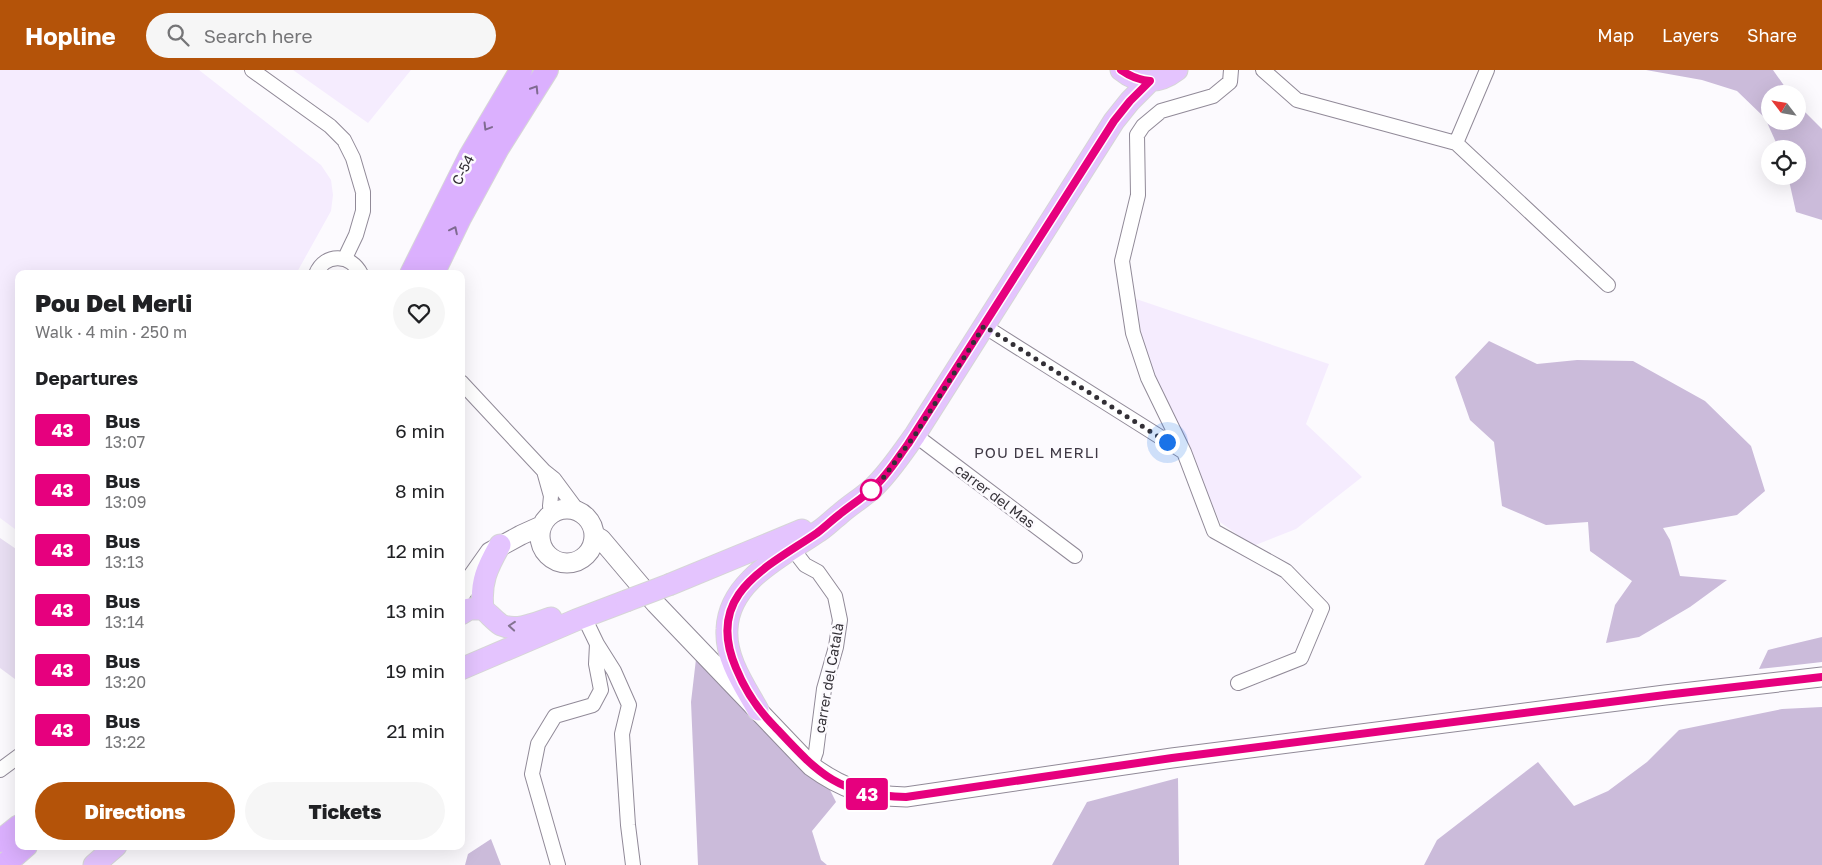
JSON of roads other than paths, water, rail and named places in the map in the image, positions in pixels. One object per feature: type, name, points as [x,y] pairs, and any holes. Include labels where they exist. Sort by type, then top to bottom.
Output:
[{"type":"highway","name":"C-54","points":[[412,270],[470,156],[521,70]]},
{"type":"highway","name":"C-54","points":[[435,270],[460,218],[498,148],[547,70]]},
{"type":"highway","points":[[0,840],[15,829]]},
{"type":"highway","points":[[4,865],[21,850]]},
{"type":"main road","points":[[1114,121],[1119,92],[1117,70]]},
{"type":"main road","points":[[1121,70],[1130,77],[1150,81],[1165,78],[1177,70]]},
{"type":"main road","points":[[758,710],[729,652],[726,630],[732,604],[747,584],[767,565],[818,532],[884,477],[915,435],[1114,121],[1150,81]]},
{"type":"main road","points":[[465,587],[490,552],[547,519],[569,509],[577,510],[589,520],[594,535],[593,543],[586,556],[579,560],[563,563],[548,556],[543,550],[540,534],[547,519]]},
{"type":"main road","points":[[467,660],[671,584],[841,513]]},
{"type":"main road","points":[[594,535],[601,539],[656,604],[811,766],[826,777],[853,790],[874,795],[906,797],[1172,758],[1665,695],[1822,677]]},
{"type":"main road","points":[[506,542],[543,550]]},
{"type":"main road","points":[[483,609],[483,582],[487,569],[506,542]]},
{"type":"main road","points":[[586,556],[622,564]]},
{"type":"main road","points":[[465,612],[469,609],[483,609],[500,624],[511,628],[555,617],[580,619]]},
{"type":"main road","points":[[94,865],[111,850]]},
{"type":"street","points":[[252,70],[330,126],[344,140],[353,158],[364,192],[363,211],[356,235],[345,258]]},
{"type":"street","points":[[1231,70],[1230,82],[1213,96],[1161,111],[1142,126],[1137,136],[1138,195],[1122,261],[1133,333],[1148,378],[1184,452],[1214,531],[1286,571],[1322,608],[1300,658],[1238,683]]},
{"type":"street","points":[[1263,70],[1297,100],[1456,143],[1608,285]]},
{"type":"street","points":[[1456,143],[1487,70]]},
{"type":"street","points":[[318,270],[322,264],[336,258],[345,258],[359,270]]},
{"type":"street","points":[[984,326],[1184,452]]},
{"type":"street","points":[[465,386],[554,479],[577,510]]},
{"type":"street","name":"carrer del Mas","points":[[915,435],[1075,556]]},
{"type":"street","points":[[544,470],[551,496],[547,519]]},
{"type":"street","name":"carrer del Català","points":[[792,548],[805,565],[818,572],[835,596],[840,620],[836,648],[824,689],[816,752],[811,766]]},
{"type":"street","points":[[580,619],[614,671],[629,705],[622,734],[628,825],[633,865]]},
{"type":"street","points":[[558,865],[532,774],[538,744],[555,716],[594,705],[601,690],[596,664],[597,644]]},
{"type":"street","points":[[0,770],[15,759]]},
{"type":"district","name":"POU DEL MERLI","points":[[1037,453]]}]
